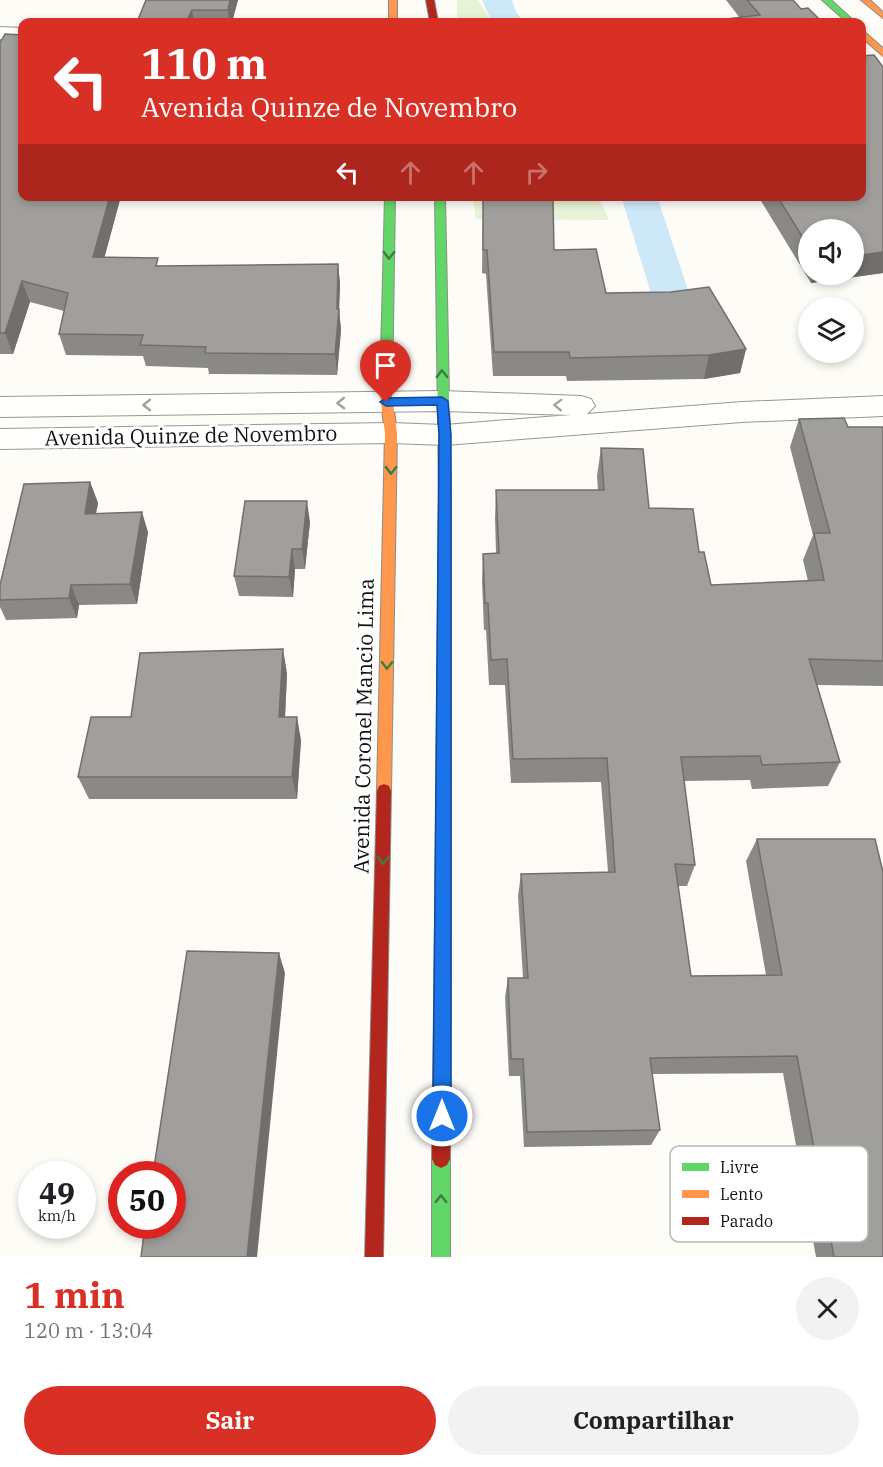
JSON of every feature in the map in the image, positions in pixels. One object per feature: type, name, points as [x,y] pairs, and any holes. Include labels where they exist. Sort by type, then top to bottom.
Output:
[{"type":"main road","points":[[393,0],[393,18]]},
{"type":"main road","points":[[430,0],[433,18]]},
{"type":"main road","points":[[826,0],[846,18]]},
{"type":"main road","points":[[866,0],[883,16]]},
{"type":"main road","points":[[866,37],[883,53]]},
{"type":"main road","name":"Avenida Coronel Mancio Lima","points":[[374,1257],[391,433],[386,402],[390,201]]},
{"type":"main road","points":[[440,201],[442,401],[445,435],[441,1257]]},
{"type":"street","points":[[0,33],[18,34]]},
{"type":"street","name":"Avenida Quinze de Novembro","points":[[0,407],[442,401],[742,412]]},
{"type":"street","name":"Avenida Quinze de Novembro","points":[[0,439],[391,433],[445,435],[742,412],[883,406]]},
{"type":"green space","points":[[457,0],[478,0],[489,18],[457,18]]},
{"type":"green space","points":[[474,201],[601,201],[609,220],[476,219]]},
{"type":"building","points":[[146,0],[230,0],[228,10],[192,10],[188,18],[139,18]]},
{"type":"building","points":[[747,0],[793,0],[801,9],[808,8],[818,18],[735,18],[760,15]]},
{"type":"building","points":[[5,34],[18,35],[18,201],[109,201],[93,257],[158,258],[156,266],[338,264],[337,309],[339,309],[335,354],[205,353],[206,347],[140,345],[143,335],[59,334],[68,293],[22,281],[5,333],[0,333],[1,41]]},
{"type":"building","points":[[874,55],[883,67],[883,252],[864,255],[864,219],[798,219],[798,230],[780,201],[866,201],[866,56]]},
{"type":"building","points":[[483,201],[553,201],[554,250],[596,249],[606,293],[671,292],[709,287],[746,349],[709,355],[570,358],[569,352],[494,352],[487,250],[483,250]]},
{"type":"building","points":[[844,418],[848,427],[883,427],[883,661],[809,659],[840,762],[762,765],[760,756],[681,757],[695,865],[675,864],[691,976],[782,975],[757,839],[875,839],[883,872],[883,1257],[834,1257],[831,1242],[868,1242],[868,1146],[814,1146],[797,1056],[650,1058],[660,1130],[527,1132],[523,1059],[511,1059],[508,978],[528,978],[521,874],[615,872],[607,758],[513,759],[507,659],[491,660],[488,603],[485,603],[483,554],[499,553],[496,490],[604,490],[601,448],[643,449],[649,508],[693,509],[699,552],[704,552],[711,585],[824,580],[814,533],[830,533],[799,419]]},
{"type":"building","points":[[90,482],[85,514],[142,512],[130,584],[71,585],[69,598],[0,600],[0,585],[24,484]]},
{"type":"building","points":[[245,501],[307,501],[302,549],[292,549],[289,577],[234,576]]},
{"type":"building","points":[[283,649],[279,717],[297,717],[292,777],[78,777],[91,717],[131,717],[140,653]]},
{"type":"building","points":[[187,951],[279,953],[247,1257],[141,1257],[143,1239],[186,1239],[186,1161],[155,1161]]},
{"type":"waterway","points":[[497,0],[505,18]]},
{"type":"waterway","points":[[641,201],[670,293]]},
{"type":"traffic: fast","points":[[826,0],[846,18]]},
{"type":"traffic: fast","points":[[386,395],[390,201]]},
{"type":"traffic: fast","points":[[440,201],[445,496]]},
{"type":"traffic: fast","points":[[441,1159],[441,1257]]},
{"type":"traffic: slow","points":[[393,0],[393,18]]},
{"type":"traffic: slow","points":[[865,0],[883,16]]},
{"type":"traffic: slow","points":[[866,37],[883,53]]},
{"type":"traffic: slow","points":[[384,791],[391,433],[386,395]]},
{"type":"traffic: slow","points":[[443,930],[445,496]]},
{"type":"traffic: jam","points":[[430,0],[433,18]]},
{"type":"traffic: jam","points":[[374,1257],[384,791]]},
{"type":"traffic: jam","points":[[441,1159],[443,930]]},
{"type":"route","points":[[386,402],[442,401],[445,435],[442,1116]]}]
